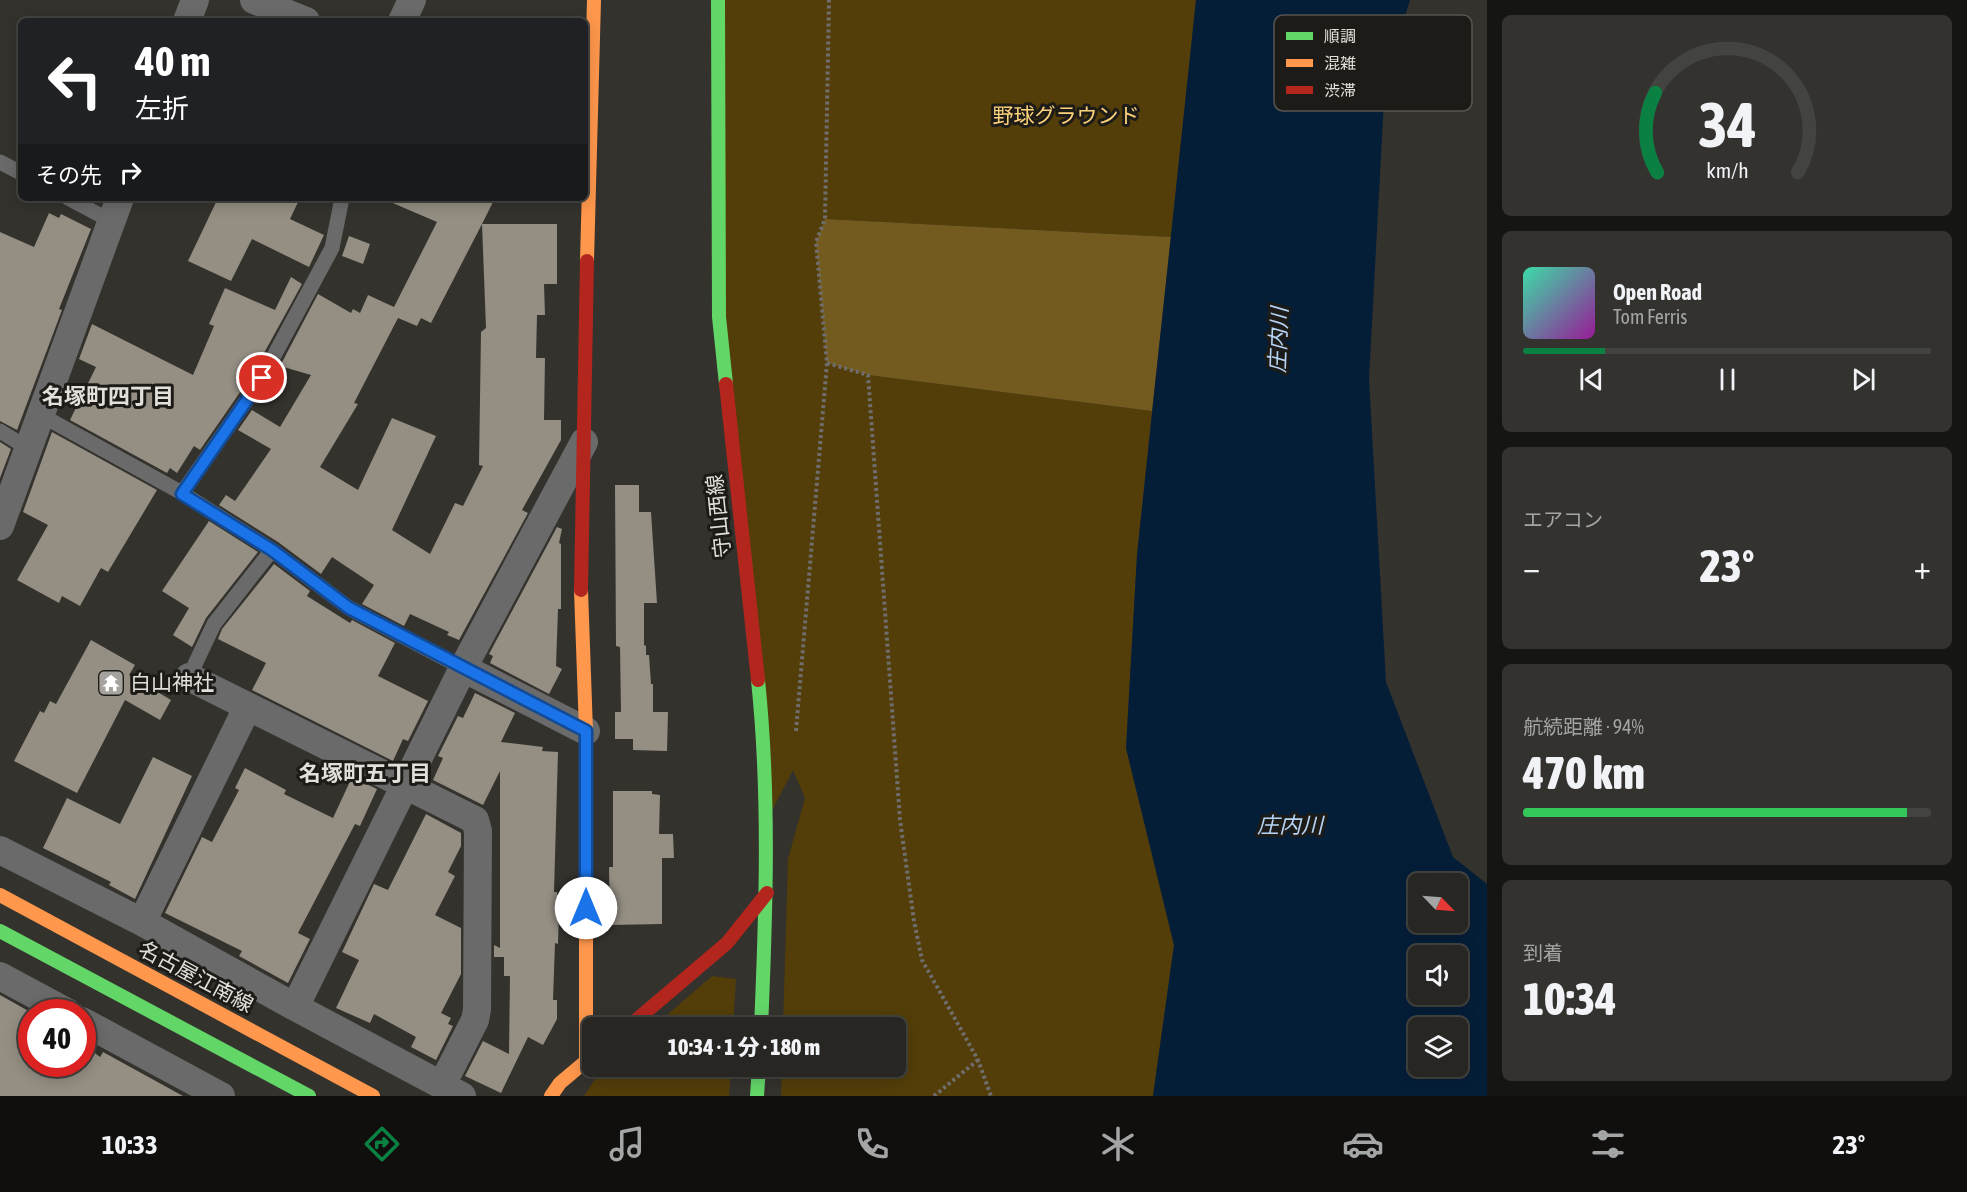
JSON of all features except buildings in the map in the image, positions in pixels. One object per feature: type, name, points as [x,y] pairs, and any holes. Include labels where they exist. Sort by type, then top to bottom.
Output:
[{"type":"main road","points":[[589,1017],[586,731],[580,553],[594,0]]},
{"type":"main road","name":"守山西線","points":[[718,0],[719,317],[765,751],[767,893],[761,1017]]},
{"type":"main road","points":[[640,1017],[727,943],[767,893]]},
{"type":"main road","name":"名古屋江南線","points":[[0,895],[373,1096]]},
{"type":"main road","points":[[0,931],[82,977],[309,1096]]},
{"type":"main road","points":[[551,1096],[560,1083],[582,1065]]},
{"type":"main road","points":[[757,1096],[758,1077]]},
{"type":"street","points":[[188,18],[195,0]]},
{"type":"street","points":[[254,0],[299,18]]},
{"type":"street","points":[[403,18],[412,0]]},
{"type":"street","points":[[0,525],[116,210]]},
{"type":"street","points":[[295,1007],[463,668],[584,442]]},
{"type":"street","points":[[463,668],[586,731]]},
{"type":"street","points":[[0,850],[142,922],[452,1091],[477,1010],[478,831],[475,820],[189,677]]},
{"type":"street","points":[[142,922],[247,708]]},
{"type":"street","points":[[0,976],[43,999]]},
{"type":"street","points":[[96,1029],[221,1096]]},
{"type":"lane","points":[[0,162],[18,171]]},
{"type":"lane","points":[[80,201],[116,210]]},
{"type":"lane","points":[[182,494],[262,378],[332,248],[341,201]]},
{"type":"lane","points":[[39,414],[182,494],[272,550],[349,608],[463,668]]},
{"type":"lane","points":[[0,431],[29,449]]},
{"type":"lane","points":[[189,677],[214,624],[272,550]]},
{"type":"path","points":[[796,735],[827,363],[816,242],[825,219],[829,0]]},
{"type":"path","points":[[827,363],[868,375],[900,820],[914,921],[922,960],[978,1060],[991,1096]]},
{"type":"path","points":[[934,1096],[978,1060]]},
{"type":"green space","name":"野球グラウンド","points":[[718,0],[1196,0],[1171,237],[825,219],[827,363],[868,375],[1152,411],[1137,555],[1126,748],[1174,945],[1153,1096],[781,1096],[782,1077],[906,1077],[906,1017],[783,1017],[788,859],[805,798],[793,770],[766,822],[719,317]]},
{"type":"green space","points":[[712,976],[736,979],[734,1017],[665,1017]]},
{"type":"green space","points":[[596,1077],[730,1077],[729,1096],[584,1096]]},
{"type":"shaded area","points":[[825,219],[1171,237],[1152,411],[868,375],[827,363],[816,242]]},
{"type":"water","name":"庄内川","points":[[1196,0],[1410,0],[1405,15],[1274,15],[1274,111],[1383,111],[1369,378],[1386,682],[1453,857],[1487,884],[1487,1096],[1153,1096],[1174,945],[1126,748],[1137,555]]},
{"type":"traffic: fast","points":[[718,0],[719,317],[726,384]]},
{"type":"traffic: fast","points":[[758,680],[766,810],[761,1017]]},
{"type":"traffic: fast","points":[[0,931],[309,1096]]},
{"type":"traffic: fast","points":[[757,1096],[758,1077]]},
{"type":"traffic: slow","points":[[587,261],[594,0]]},
{"type":"traffic: slow","points":[[581,590],[586,731],[586,1017]]},
{"type":"traffic: slow","points":[[0,895],[373,1096]]},
{"type":"traffic: slow","points":[[551,1096],[560,1083],[582,1064]]},
{"type":"traffic: jam","points":[[581,590],[587,261]]},
{"type":"traffic: jam","points":[[726,384],[758,680]]},
{"type":"traffic: jam","points":[[640,1017],[727,943],[767,893]]},
{"type":"place","name":"白山神社","points":[[111,683]]},
{"type":"district","name":"名塚町四丁目","points":[[108,396]]},
{"type":"district","name":"名塚町五丁目","points":[[365,773]]},
{"type":"route","points":[[262,378],[182,494],[272,550],[349,608],[586,731],[586,908]]}]
